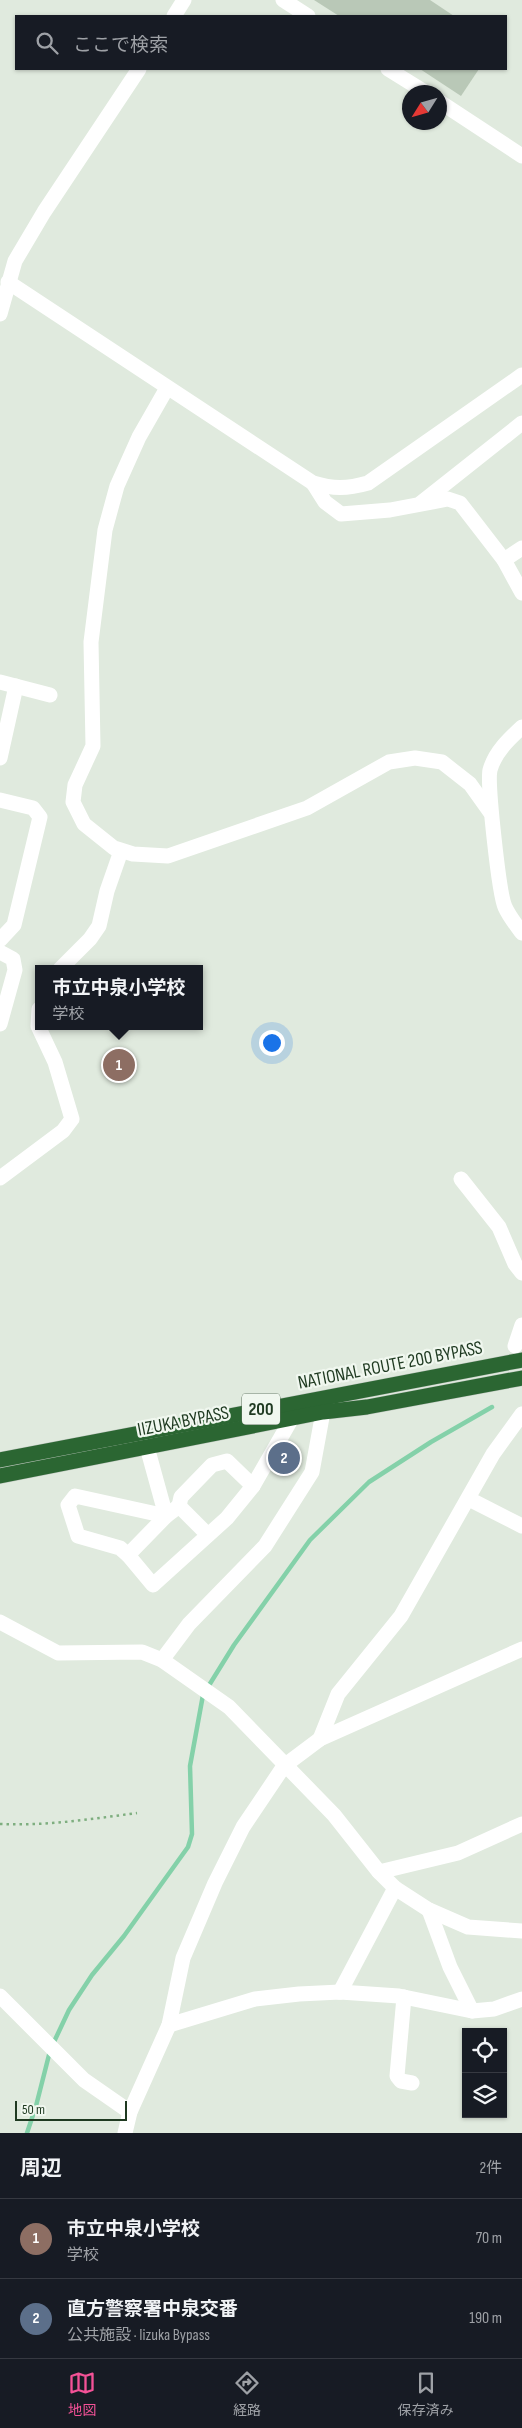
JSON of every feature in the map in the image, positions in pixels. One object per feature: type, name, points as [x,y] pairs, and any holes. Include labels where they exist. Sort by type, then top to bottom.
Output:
[{"type":"highway","name":"NATIONAL ROUTE 200 BYPASS","points":[[0,1460],[522,1360]]},
{"type":"highway","name":"IIZUKA BYPASS","points":[[0,1476],[323,1412],[367,1407],[522,1378]]},
{"type":"street","points":[[175,15],[184,0]]},
{"type":"street","points":[[283,0],[306,15]]},
{"type":"street","points":[[0,314],[15,260],[44,212],[138,70]]},
{"type":"street","points":[[390,70],[414,85]]},
{"type":"street","points":[[447,107],[522,156]]},
{"type":"street","points":[[8,282],[312,483],[332,488],[349,489],[368,483],[522,375]]},
{"type":"street","points":[[167,388],[138,437],[120,478],[105,530],[91,642],[92,746],[75,785],[73,802],[84,824],[99,838],[121,851],[133,854],[168,856],[307,808],[389,762],[415,758],[442,762],[470,784],[490,812]]},
{"type":"street","points":[[418,505],[522,423]]},
{"type":"street","points":[[312,483],[325,502],[341,514],[390,510],[448,499],[460,504],[504,560],[522,593]]},
{"type":"street","points":[[504,560],[522,548]]},
{"type":"street","points":[[0,682],[50,695]]},
{"type":"street","points":[[0,758],[16,686]]},
{"type":"street","points":[[522,727],[504,744],[490,770],[490,812],[494,828],[504,906],[522,932]]},
{"type":"street","points":[[0,800],[33,808],[40,817],[14,925],[0,940]]},
{"type":"street","points":[[64,965],[90,939],[99,926],[107,891],[121,851]]},
{"type":"street","points":[[0,952],[13,960],[15,970],[0,1024]]},
{"type":"street","points":[[0,1178],[63,1132],[72,1120],[55,1062],[40,1030]]},
{"type":"street","points":[[461,1179],[499,1227],[515,1264],[522,1274]]},
{"type":"street","points":[[515,1346],[522,1325]]},
{"type":"street","points":[[162,1660],[189,1624],[265,1546],[312,1472],[323,1412]]},
{"type":"street","points":[[320,1739],[338,1694],[402,1616],[493,1454],[522,1414]]},
{"type":"street","points":[[166,1516],[75,1496],[68,1505],[78,1536],[120,1548],[154,1585],[227,1518],[253,1486],[292,1418]]},
{"type":"street","points":[[147,1447],[166,1516]]},
{"type":"street","points":[[128,1555],[166,1516],[179,1506],[181,1497],[212,1465],[227,1461],[253,1486]]},
{"type":"street","points":[[469,1499],[522,1526]]},
{"type":"street","points":[[179,1506],[208,1535]]},
{"type":"street","points":[[0,1622],[58,1653],[142,1652],[162,1660],[229,1707],[284,1766],[334,1815],[379,1872],[395,1888],[429,1910],[468,1927],[522,1931]]},
{"type":"street","points":[[125,2133],[130,2112],[169,2024],[183,1958],[214,1883],[242,1827],[284,1766],[320,1739],[522,1649]]},
{"type":"street","points":[[379,1872],[458,1853],[522,1824]]},
{"type":"street","points":[[340,1992],[395,1888]]},
{"type":"street","points":[[429,1910],[450,1967],[472,2011]]},
{"type":"street","points":[[169,2024],[256,1999],[340,1992],[404,1997],[472,2011],[494,2009],[522,1998]]},
{"type":"street","points":[[0,1996],[84,2080],[130,2112]]},
{"type":"street","points":[[404,1997],[397,2076],[401,2081],[412,2083]]},
{"type":"path","points":[[0,1824],[25,1825],[76,1821],[137,1813]]},
{"type":"building","points":[[314,0],[430,0],[452,15],[337,15]]},
{"type":"building","points":[[422,70],[478,70],[461,96]]},
{"type":"waterway","points":[[53,2044],[69,2010],[92,1975],[124,1936],[188,1847],[192,1834],[190,1766],[203,1695],[234,1645],[310,1540],[369,1482],[431,1442],[492,1407]]},
{"type":"waterway","points":[[27,2133],[50,2051]]},
{"type":"place","name":"市立中泉小学校","points":[[119,1065]]},
{"type":"place","name":"直方警察署中泉交番","points":[[284,1458]]}]
